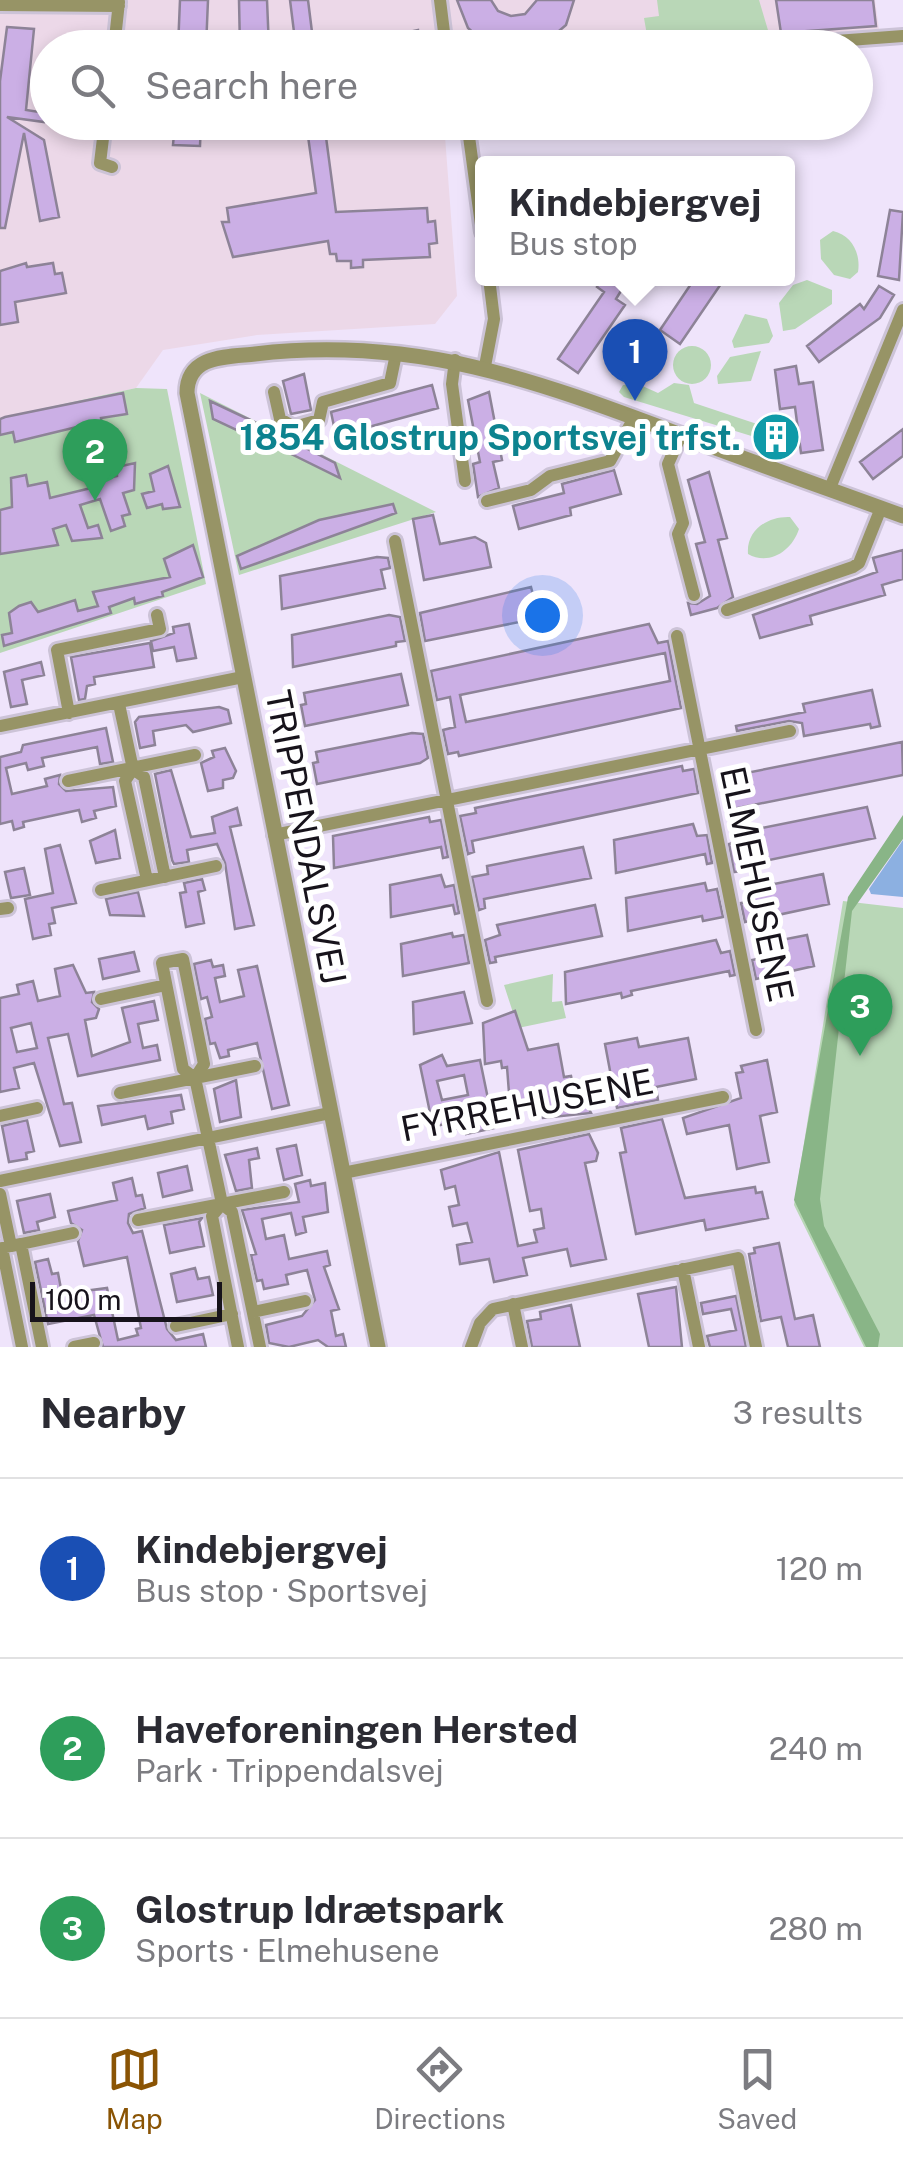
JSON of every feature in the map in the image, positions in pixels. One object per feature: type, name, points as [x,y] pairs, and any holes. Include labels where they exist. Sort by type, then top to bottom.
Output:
[{"type":"street","points":[[440,0],[444,30]]},
{"type":"street","points":[[0,5],[119,3],[116,30]]},
{"type":"street","points":[[873,38],[903,36]]},
{"type":"street","points":[[103,140],[100,163],[112,167]]},
{"type":"street","points":[[470,140],[475,177]]},
{"type":"street","points":[[485,366],[494,319],[490,286]]},
{"type":"street","points":[[830,488],[903,310]]},
{"type":"street","name":"TRIPPENDALSVEJ","points":[[378,1347],[350,1172],[330,1114],[186,394],[193,369],[220,358],[330,349],[396,354]]},
{"type":"street","points":[[274,392],[280,419],[294,427],[319,420],[323,402],[390,383],[396,354],[455,360],[485,366],[903,516]]},
{"type":"street","points":[[455,360],[452,384],[465,481]]},
{"type":"street","points":[[487,500],[531,490],[550,476],[613,459],[634,418]]},
{"type":"street","points":[[681,435],[668,464],[684,522],[678,534],[694,595]]},
{"type":"street","points":[[727,610],[852,567],[859,562],[881,508]]},
{"type":"street","points":[[395,542],[488,1001]]},
{"type":"street","points":[[69,713],[57,650],[160,629],[157,615]]},
{"type":"street","name":"ELMEHUSENE","points":[[677,636],[756,1030]]},
{"type":"street","points":[[0,726],[243,677]]},
{"type":"street","points":[[119,704],[133,768],[144,778],[165,877]]},
{"type":"street","name":"ELMEHUSENE","points":[[274,835],[790,731]]},
{"type":"street","points":[[68,781],[195,755]]},
{"type":"street","points":[[133,768],[125,781],[147,880]]},
{"type":"street","points":[[101,890],[216,866]]},
{"type":"street","points":[[195,1078],[204,1064],[184,959],[162,964],[166,985],[183,1069],[195,1078],[222,1204],[232,1212],[260,1347]]},
{"type":"street","points":[[101,999],[166,985]]},
{"type":"street","points":[[120,1093],[255,1066]]},
{"type":"street","name":"FYRREHUSENE","points":[[350,1172],[723,1096]]},
{"type":"street","points":[[0,1116],[37,1108]]},
{"type":"street","points":[[0,1181],[330,1114]]},
{"type":"street","points":[[138,1220],[284,1192]]},
{"type":"street","points":[[0,1194],[22,1347]]},
{"type":"street","points":[[222,1204],[212,1216],[238,1347]]},
{"type":"street","points":[[8,1246],[74,1233]]},
{"type":"street","points":[[8,1246],[42,1347]]},
{"type":"street","points":[[471,1347],[486,1315],[512,1304],[738,1258],[756,1347]]},
{"type":"street","points":[[683,1269],[699,1347]]},
{"type":"street","points":[[253,1312],[305,1301]]},
{"type":"street","points":[[512,1304],[522,1347]]},
{"type":"street","points":[[176,1326],[232,1314]]},
{"type":"street","points":[[74,1347],[94,1343]]},
{"type":"shaded area","points":[[0,0],[875,0],[879,29],[868,30],[30,30],[30,140],[445,140],[457,296],[435,324],[257,335],[163,350],[136,388],[0,418]]},
{"type":"green space","points":[[657,0],[759,0],[768,30],[646,30],[644,18],[659,16]]},
{"type":"green space","points":[[833,231],[850,241],[856,252],[858,272],[850,279],[834,275],[821,259],[820,240]]},
{"type":"green space","points":[[807,280],[832,290],[832,304],[795,329],[783,331],[779,303],[795,284]]},
{"type":"green space","points":[[745,314],[767,319],[773,336],[769,343],[734,348],[732,341]]},
{"type":"green space","points":[[692,346],[705,352],[711,365],[705,378],[692,384],[679,378],[673,365],[679,352]]},
{"type":"green space","points":[[761,351],[751,381],[718,384],[717,376],[730,357]]},
{"type":"green space","points":[[674,383],[689,385],[694,403],[757,424],[758,438],[624,397],[619,392],[623,385],[638,384],[658,393]]},
{"type":"green space","points":[[136,388],[167,389],[206,584],[0,653],[0,418]]},
{"type":"green space","points":[[200,393],[436,512],[239,575]]},
{"type":"green space","points":[[790,517],[799,529],[785,550],[764,558],[748,554],[751,538],[760,526]]},
{"type":"green space","points":[[903,815],[903,839],[852,911],[820,1199],[824,1226],[880,1334],[878,1347],[866,1347],[794,1200],[848,897]]},
{"type":"green space","points":[[843,901],[903,908],[903,1347],[864,1347],[794,1205]]},
{"type":"green space","points":[[553,974],[552,1002],[562,1001],[566,1018],[518,1028],[504,985]]},
{"type":"water","points":[[903,840],[903,897],[871,894],[869,889]]},
{"type":"building","points":[[180,0],[208,0],[207,30],[179,30]]},
{"type":"building","points":[[239,0],[267,0],[268,30],[240,30]]},
{"type":"building","points":[[290,0],[308,0],[312,30],[294,30]]},
{"type":"building","points":[[457,0],[491,0],[498,11],[511,16],[525,14],[537,0],[574,0],[566,25],[560,30],[468,28]]},
{"type":"building","points":[[776,0],[873,0],[876,26],[781,30]]},
{"type":"building","points":[[7,27],[34,29],[30,30],[26,110],[30,111],[30,120],[7,117],[30,131],[30,140],[44,140],[59,217],[40,221],[24,133],[5,228],[0,228],[0,81]]},
{"type":"building","points":[[173,140],[200,140],[200,146],[173,145]]},
{"type":"building","points":[[309,140],[326,140],[336,212],[427,208],[428,222],[435,221],[437,243],[429,244],[430,257],[363,260],[363,267],[351,268],[351,261],[337,261],[336,254],[330,254],[328,241],[233,257],[222,222],[229,222],[227,208],[316,193]]},
{"type":"building","points":[[890,210],[903,212],[899,280],[878,276]]},
{"type":"building","points":[[26,263],[27,267],[53,263],[55,274],[62,273],[66,293],[15,302],[18,322],[0,325],[0,271]]},
{"type":"building","points":[[624,286],[616,299],[625,305],[578,373],[558,359],[604,292],[597,287]]},
{"type":"building","points":[[690,286],[720,286],[680,344],[660,330]]},
{"type":"building","points":[[879,286],[894,295],[880,318],[819,362],[807,346],[860,304],[864,309]]},
{"type":"building","points":[[796,366],[799,384],[813,382],[823,450],[801,453],[795,407],[780,409],[775,370]]},
{"type":"building","points":[[304,374],[311,410],[291,414],[283,381]]},
{"type":"building","points":[[432,385],[438,408],[336,436],[331,412]]},
{"type":"building","points":[[489,392],[502,460],[493,462],[499,488],[478,497],[473,464],[480,462],[468,400]]},
{"type":"building","points":[[123,393],[127,414],[101,418],[102,425],[90,428],[89,424],[15,442],[13,432],[0,435],[0,419],[5,417]]},
{"type":"building","points":[[210,401],[265,427],[258,440],[213,419]]},
{"type":"building","points":[[903,429],[903,456],[873,479],[860,462]]},
{"type":"building","points":[[282,436],[335,463],[340,478],[277,447]]},
{"type":"building","points":[[135,463],[134,490],[123,493],[130,514],[122,516],[125,526],[111,531],[100,499],[80,505],[88,528],[98,525],[102,538],[72,541],[66,525],[53,529],[58,545],[0,554],[0,510],[12,507],[11,478],[26,475],[28,486],[47,482],[50,498],[91,488],[90,482],[117,476],[117,467]]},
{"type":"building","points":[[168,466],[180,507],[163,509],[162,504],[147,508],[142,494],[154,491],[150,474]]},
{"type":"building","points":[[614,470],[621,494],[570,508],[571,515],[519,529],[513,506],[564,493],[562,484]]},
{"type":"building","points":[[709,472],[727,538],[718,540],[733,597],[717,608],[691,615],[688,603],[697,604],[710,596],[696,544],[705,542],[688,480]]},
{"type":"building","points":[[393,504],[396,513],[241,569],[237,556],[319,520]]},
{"type":"building","points":[[433,515],[440,544],[475,537],[486,543],[491,567],[424,580],[413,519]]},
{"type":"building","points":[[193,545],[203,577],[162,592],[163,596],[135,604],[134,598],[109,607],[111,613],[4,646],[2,635],[12,633],[9,613],[19,606],[31,602],[38,612],[75,600],[78,611],[98,606],[93,592],[170,577],[164,559]]},
{"type":"building","points":[[903,550],[903,579],[882,585],[885,595],[810,616],[812,624],[760,638],[753,615],[877,572],[873,558]]},
{"type":"building","points":[[388,558],[390,568],[381,570],[385,588],[282,609],[280,576]]},
{"type":"building","points":[[531,587],[539,618],[425,641],[420,613]]},
{"type":"building","points":[[389,615],[400,617],[405,641],[396,642],[396,646],[293,667],[292,635]]},
{"type":"building","points":[[189,624],[196,658],[177,661],[174,647],[153,651],[151,641],[174,633],[173,627]]},
{"type":"building","points":[[649,624],[658,643],[668,641],[681,708],[459,756],[458,752],[448,754],[443,730],[455,727],[450,697],[437,700],[431,671]],"holes":[[[665,653],[670,681],[466,722],[460,695]]]},
{"type":"building","points":[[150,643],[154,667],[94,677],[95,684],[87,686],[85,699],[79,700],[71,657]]},
{"type":"building","points":[[41,662],[44,675],[22,680],[27,704],[11,707],[4,672]]},
{"type":"building","points":[[401,674],[408,705],[305,726],[301,705],[306,704],[304,693]]},
{"type":"building","points":[[872,690],[880,726],[871,728],[870,724],[804,736],[802,723],[789,721],[737,731],[736,726],[805,712],[803,704]]},
{"type":"building","points":[[219,707],[228,710],[231,723],[193,732],[186,725],[153,731],[155,745],[140,748],[135,722],[139,717]]},
{"type":"building","points":[[106,728],[113,762],[100,764],[97,747],[42,758],[44,766],[28,770],[26,763],[6,768],[12,794],[47,786],[45,779],[60,775],[59,784],[66,791],[113,787],[116,806],[94,811],[96,818],[82,822],[79,810],[23,822],[24,827],[14,830],[12,821],[0,824],[0,757],[21,752],[23,745]]},
{"type":"building","points":[[423,734],[428,758],[420,763],[317,784],[313,763],[318,762],[316,752]]},
{"type":"building","points":[[902,742],[903,775],[733,809],[731,776]]},
{"type":"building","points":[[225,748],[236,771],[233,778],[223,780],[223,788],[208,791],[201,763],[214,757],[212,751]]},
{"type":"building","points":[[682,766],[683,771],[694,769],[698,793],[472,841],[474,852],[468,854],[460,816],[476,813],[475,808]]},
{"type":"building","points":[[171,770],[191,837],[215,833],[212,817],[237,808],[241,825],[230,827],[254,925],[235,929],[225,863],[217,844],[187,850],[189,862],[174,864],[155,774]]},
{"type":"building","points":[[867,807],[875,838],[740,866],[741,871],[734,872],[729,844],[744,841],[742,832]]},
{"type":"building","points":[[429,817],[430,822],[441,820],[448,857],[443,858],[441,847],[334,868],[333,836]]},
{"type":"building","points":[[693,824],[697,836],[707,835],[712,863],[707,864],[705,854],[616,873],[614,840]]},
{"type":"building","points":[[115,830],[120,858],[96,863],[90,841]]},
{"type":"building","points":[[60,845],[76,903],[52,908],[55,923],[49,924],[51,935],[33,939],[25,899],[53,893],[45,849]]},
{"type":"building","points":[[583,847],[591,878],[484,899],[485,908],[479,910],[472,877],[488,874],[487,866]]},
{"type":"building","points":[[24,868],[30,895],[11,898],[5,872]]},
{"type":"building","points":[[823,874],[829,904],[745,922],[741,903],[752,901],[750,889]]},
{"type":"building","points":[[441,875],[445,887],[454,885],[459,913],[455,914],[453,905],[391,917],[390,885]]},
{"type":"building","points":[[202,879],[205,890],[198,892],[204,923],[186,927],[180,893],[186,892],[184,883]]},
{"type":"building","points":[[705,883],[707,891],[717,889],[723,917],[703,921],[702,916],[628,931],[626,898]]},
{"type":"building","points":[[138,892],[144,916],[110,915],[106,899]]},
{"type":"building","points":[[595,905],[602,936],[495,957],[496,962],[490,963],[485,940],[500,935],[497,925]]},
{"type":"building","points":[[452,933],[453,937],[464,935],[469,963],[403,976],[401,944]]},
{"type":"building","points":[[807,935],[814,966],[756,979],[752,960],[763,958],[761,944]]},
{"type":"building","points":[[716,940],[721,953],[730,951],[735,975],[730,976],[729,971],[631,991],[632,995],[622,998],[621,993],[566,1004],[565,972]]},
{"type":"building","points":[[134,952],[139,971],[103,979],[99,959]]},
{"type":"building","points":[[211,960],[213,967],[223,965],[225,976],[215,978],[220,1002],[244,996],[238,970],[257,966],[289,1105],[272,1109],[257,1043],[228,1050],[229,1056],[220,1058],[215,1043],[210,1044],[205,1019],[212,1017],[207,997],[201,999],[194,964]]},
{"type":"building","points":[[73,965],[86,993],[94,992],[92,1002],[99,1009],[96,1018],[85,1020],[92,1056],[130,1042],[122,1008],[154,1001],[158,1020],[138,1024],[143,1048],[157,1045],[160,1060],[78,1076],[68,1034],[48,1038],[64,1104],[72,1103],[81,1142],[60,1146],[34,1063],[14,1068],[19,1088],[0,1092],[0,998],[19,994],[17,985],[33,981],[38,1001],[60,996],[55,969]],"holes":[[[31,1023],[37,1048],[17,1052],[11,1028]]]},
{"type":"building","points":[[464,992],[472,1023],[414,1034],[413,1002]]},
{"type":"building","points":[[515,1011],[528,1050],[558,1044],[564,1077],[571,1076],[576,1098],[583,1097],[591,1113],[543,1118],[540,1100],[510,1106],[507,1067],[502,1068],[501,1061],[485,1064],[483,1023]]},
{"type":"building","points":[[637,1038],[639,1047],[688,1038],[696,1079],[656,1087],[658,1100],[617,1108],[605,1044]]},
{"type":"building","points":[[442,1055],[447,1066],[480,1060],[494,1128],[466,1134],[464,1127],[454,1129],[452,1122],[433,1127],[420,1065]],"holes":[[[464,1075],[468,1095],[442,1100],[437,1081]]]},
{"type":"building","points":[[767,1060],[777,1112],[760,1116],[769,1162],[737,1169],[729,1125],[687,1134],[683,1118],[741,1098],[736,1073],[743,1072],[741,1066]]},
{"type":"building","points":[[236,1080],[241,1117],[220,1122],[214,1089]]},
{"type":"building","points":[[181,1095],[184,1109],[171,1112],[173,1123],[148,1129],[145,1116],[102,1125],[98,1106]]},
{"type":"building","points":[[662,1119],[685,1198],[755,1187],[756,1193],[762,1192],[768,1218],[706,1230],[704,1220],[636,1234],[620,1153],[626,1152],[621,1128]]},
{"type":"building","points":[[27,1120],[34,1151],[26,1153],[27,1159],[9,1162],[2,1126]]},
{"type":"building","points":[[589,1134],[598,1153],[596,1161],[585,1163],[606,1259],[571,1266],[567,1249],[523,1258],[527,1275],[494,1282],[489,1259],[460,1264],[457,1245],[472,1242],[467,1223],[453,1226],[449,1207],[459,1205],[455,1186],[445,1189],[441,1170],[499,1152],[518,1246],[537,1242],[534,1230],[544,1228],[541,1209],[530,1211],[518,1150]]},
{"type":"building","points":[[296,1145],[302,1175],[284,1180],[277,1149]]},
{"type":"building","points":[[257,1148],[259,1158],[249,1160],[252,1188],[236,1191],[225,1155]]},
{"type":"building","points":[[187,1166],[192,1190],[163,1197],[158,1173]]},
{"type":"building","points":[[132,1178],[136,1196],[142,1195],[145,1208],[129,1214],[128,1223],[133,1233],[142,1231],[167,1329],[176,1340],[203,1334],[206,1347],[103,1347],[94,1315],[48,1324],[35,1262],[48,1259],[52,1274],[58,1273],[62,1294],[107,1288],[118,1340],[138,1335],[136,1329],[141,1328],[127,1257],[84,1266],[78,1241],[82,1230],[71,1223],[68,1211],[117,1200],[113,1183]]},
{"type":"building","points":[[310,1180],[311,1186],[325,1183],[328,1212],[303,1217],[306,1232],[296,1235],[291,1213],[262,1219],[266,1239],[284,1235],[289,1259],[327,1251],[330,1265],[324,1267],[339,1309],[331,1311],[336,1336],[343,1334],[346,1347],[328,1347],[318,1340],[289,1347],[269,1343],[266,1325],[302,1316],[315,1300],[307,1270],[286,1275],[288,1284],[264,1289],[262,1280],[257,1281],[251,1255],[256,1254],[242,1210],[299,1202],[295,1184]]},
{"type":"building","points":[[50,1194],[55,1217],[37,1222],[39,1230],[24,1233],[17,1201]]},
{"type":"building","points":[[202,1218],[199,1222],[204,1246],[170,1253],[164,1225]]},
{"type":"building","points":[[779,1243],[795,1319],[813,1315],[820,1347],[788,1347],[781,1317],[761,1321],[749,1254],[755,1253],[754,1248]]},
{"type":"building","points":[[195,1268],[198,1279],[209,1277],[213,1295],[177,1302],[171,1274]]},
{"type":"building","points":[[676,1287],[682,1347],[649,1347],[638,1294]]},
{"type":"building","points":[[736,1296],[746,1347],[710,1347],[707,1336],[736,1330],[731,1309],[703,1314],[701,1303]]},
{"type":"building","points":[[571,1305],[580,1347],[532,1347],[527,1321],[541,1319],[540,1312]]},
{"type":"place","name":"Kindebjergvej","points":[[635,401]]},
{"type":"place","name":"1854 Glostrup Sportsvej trfst.","points":[[776,437]]},
{"type":"place","name":"Haveforeningen Hersted","points":[[95,501]]},
{"type":"place","name":"Glostrup Idrætspark","points":[[860,1056]]}]
